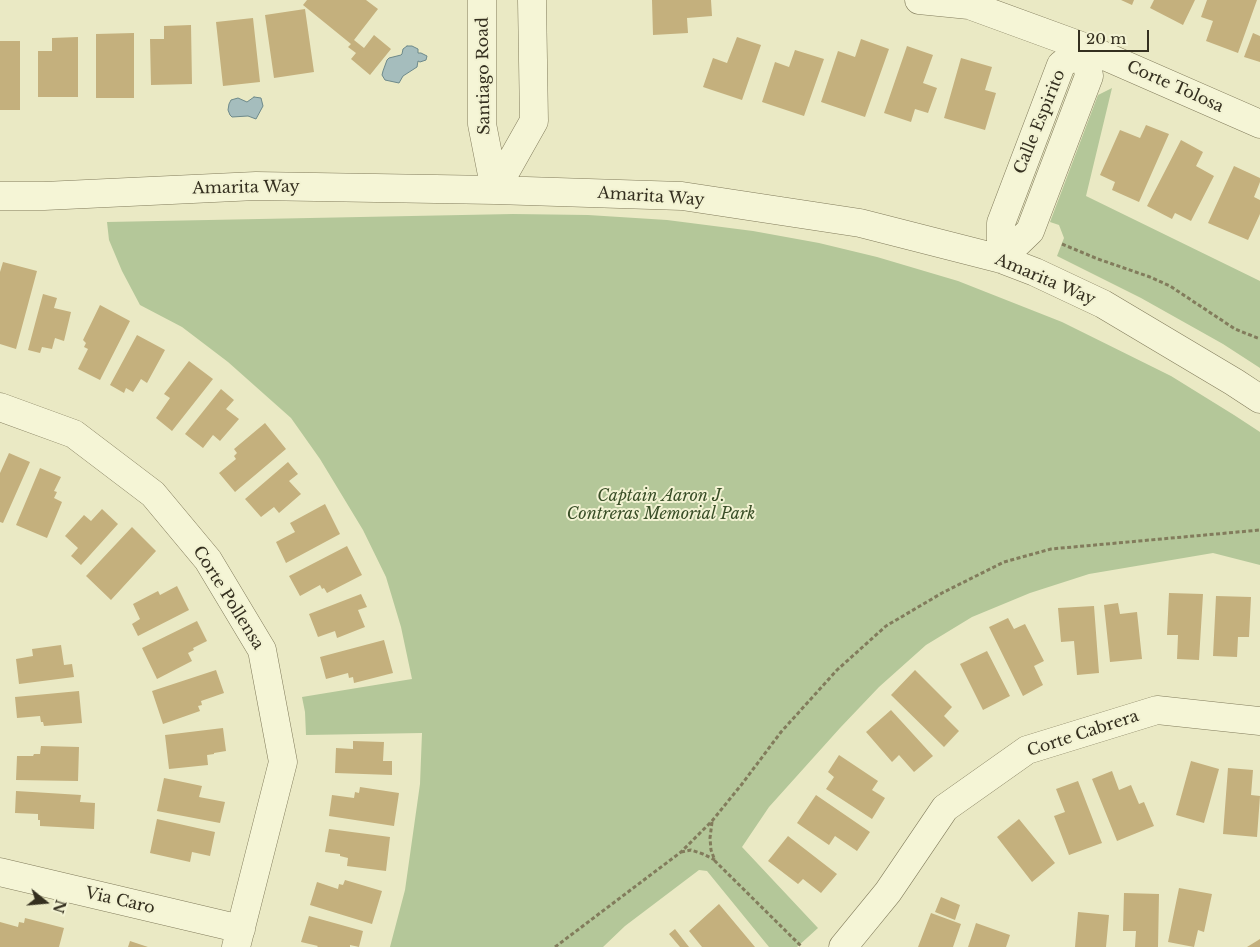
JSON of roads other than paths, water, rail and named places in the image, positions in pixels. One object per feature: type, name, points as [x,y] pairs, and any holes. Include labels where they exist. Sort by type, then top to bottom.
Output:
[{"type":"street","name":"Santiago Road","points":[[482,0],[482,124],[495,190]]},
{"type":"street","points":[[495,190],[534,121],[532,0]]},
{"type":"street","name":"Corte Tolosa","points":[[918,0],[969,5],[1084,48],[1260,124]]},
{"type":"street","name":"Calle Espirito","points":[[1001,259],[1030,231],[1090,76],[1084,48]]},
{"type":"street","name":"Amarita Way","points":[[0,196],[44,196],[256,186],[495,190],[682,196],[860,223],[1001,259],[1035,272],[1104,304],[1260,399]]},
{"type":"street","name":"Corte Pollensa","points":[[0,407],[74,434],[153,494],[208,560],[262,650],[283,762],[239,938]]},
{"type":"street","name":"Corte Cabrera","points":[[842,947],[888,892],[945,808],[1027,750],[1157,710],[1260,721]]},
{"type":"street","name":"Via Caro","points":[[0,872],[239,938]]},
{"type":"water","points":[[407,46],[418,49],[418,53],[427,56],[426,60],[418,61],[417,67],[403,76],[399,83],[385,80],[382,75],[387,60],[401,55],[403,49]]},
{"type":"water","points":[[254,97],[261,98],[263,106],[256,119],[248,116],[232,117],[230,115],[228,110],[231,100],[238,98],[247,102]]},
{"type":"park label","name":"Captain Aaron J. Contreras Memorial Park","points":[[661,505]]}]
